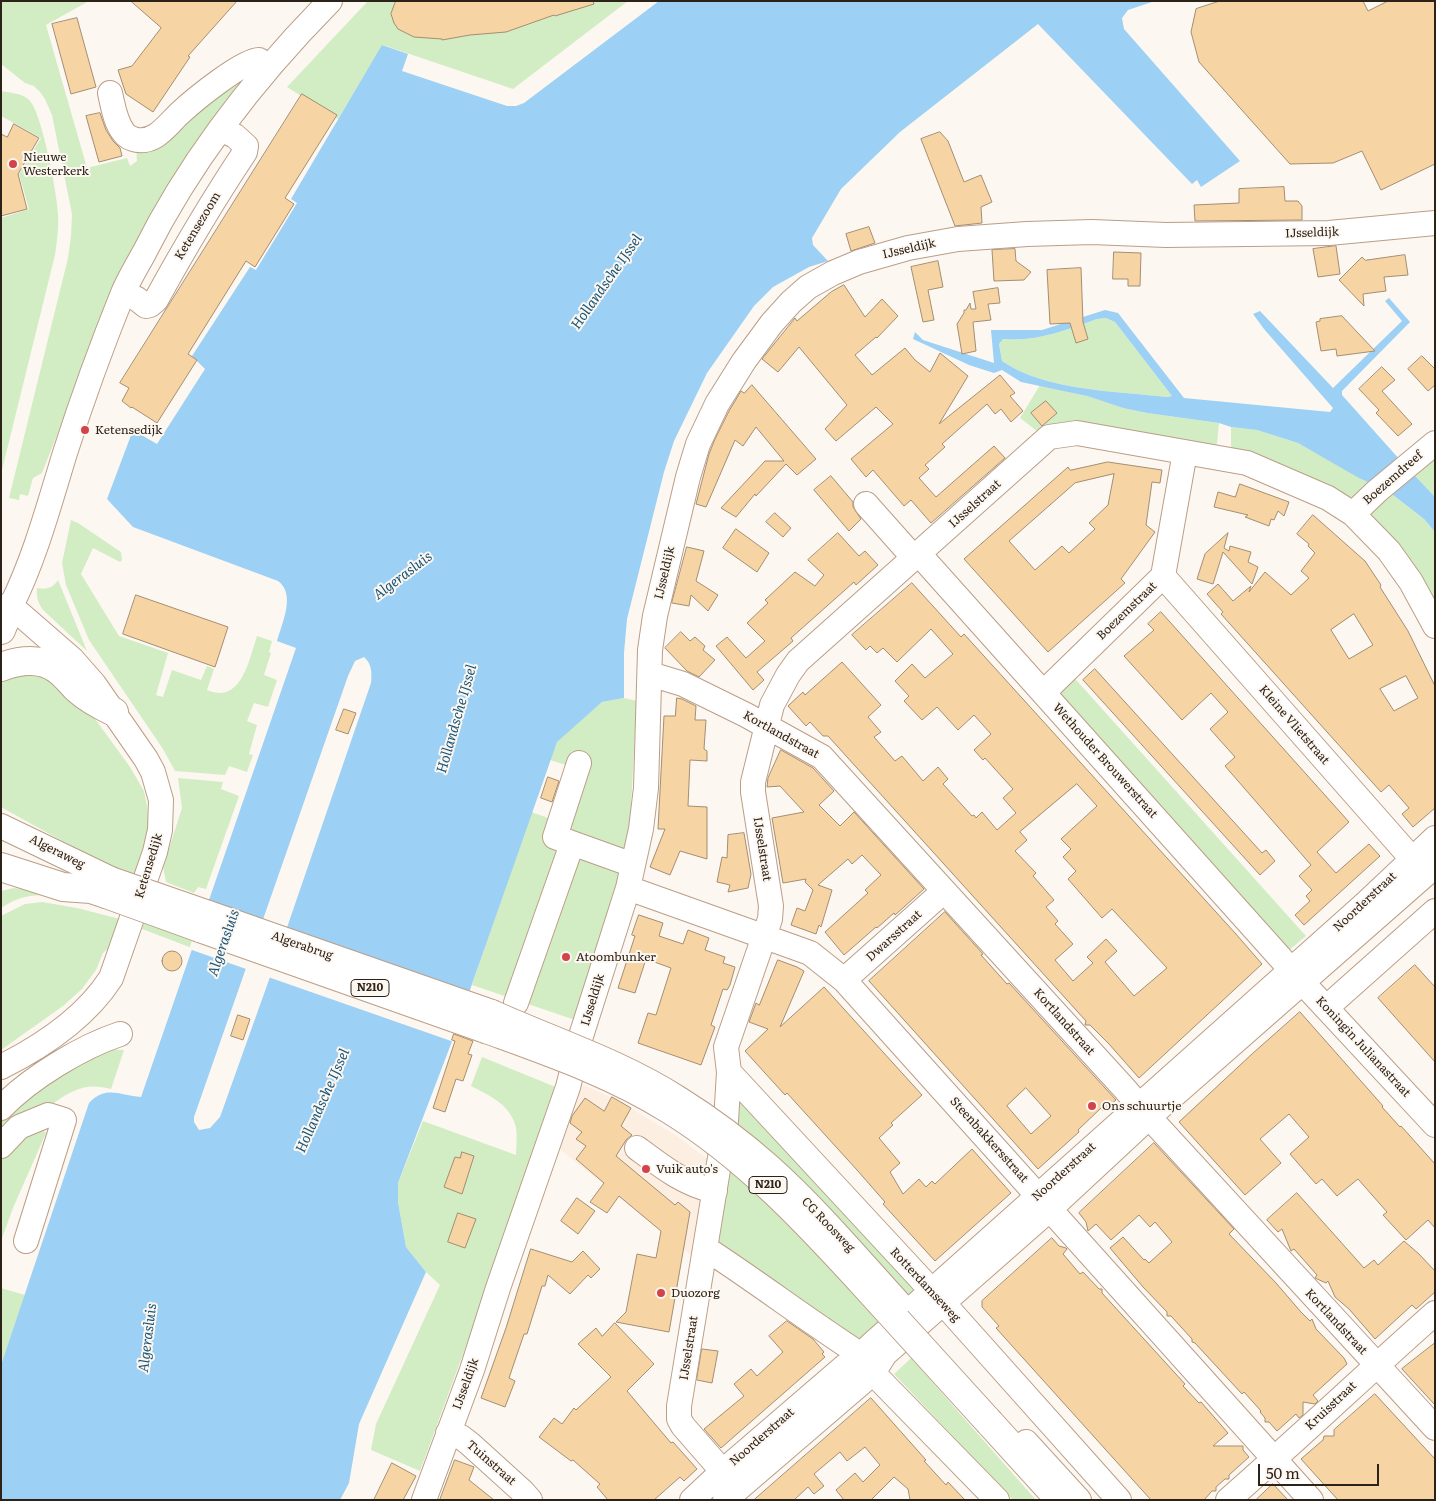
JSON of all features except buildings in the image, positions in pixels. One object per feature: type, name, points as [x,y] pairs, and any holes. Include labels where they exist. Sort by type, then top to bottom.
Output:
[{"type":"main road","points":[[1,667],[23,661],[49,664],[98,705],[114,712]]},
{"type":"main road","name":"Algeraweg","points":[[3,831],[68,874],[103,888]]},
{"type":"main road","name":"Algeraweg","points":[[1,867],[63,887],[103,888]]},
{"type":"main road","points":[[1,886],[29,877]]},
{"type":"main road","name":"Algerabrug","points":[[103,888],[489,1020]]},
{"type":"main road","name":"CG Roosweg","points":[[489,1020],[601,1073],[668,1108],[733,1154],[812,1228],[995,1418],[1060,1500]]},
{"type":"street","name":"Ketensedijk","points":[[1,1067],[24,1056],[80,1015],[102,992],[111,978],[156,852],[162,816],[158,786],[146,759],[94,684],[72,659],[4,617],[24,580],[69,442],[124,292],[165,212],[194,166],[244,96],[330,1]]},
{"type":"street","points":[[110,93],[118,124],[124,134],[131,138],[145,140],[163,131],[179,113],[248,62],[259,60],[269,67]]},
{"type":"street","name":"Ketensezoom","points":[[124,292],[138,299],[146,306],[156,300],[203,217],[245,152],[246,146],[235,136],[221,129]]},
{"type":"street","name":"IJsseldijk","points":[[424,1500],[472,1370],[498,1288],[568,1087],[581,1036],[628,888],[641,829],[646,788],[650,650],[655,616],[665,568],[698,444],[716,404],[772,323],[790,302],[817,283],[858,262],[908,248],[958,239],[1083,232],[1166,235],[1329,233],[1435,224]]},
{"type":"street","name":"IJsselstraat","points":[[728,1486],[683,1426],[679,1419],[679,1406],[726,1121],[729,1072],[726,1047],[770,919],[771,906],[753,782],[772,705],[798,661],[1049,438],[1077,433],[1247,463],[1328,498],[1353,514],[1389,551],[1411,582],[1435,626]]},
{"type":"street","name":"Boezemdreef","points":[[1353,514],[1377,490],[1435,443]]},
{"type":"street","name":"Boezemstraat","points":[[1044,692],[1163,576],[1185,452]]},
{"type":"street","name":"Wethouder Brouwerstraat","points":[[866,504],[1044,692],[1296,976]]},
{"type":"street","name":"Kleine Vlietstraat","points":[[1163,576],[1424,866]]},
{"type":"street","name":"Kortlandstraat","points":[[650,674],[683,684],[822,757],[1435,1428]]},
{"type":"street","points":[[579,763],[555,837],[633,865]]},
{"type":"street","name":"Noorderstraat","points":[[692,1500],[728,1486],[869,1365],[885,1354],[938,1298],[1144,1111],[1296,976],[1424,866],[1435,838]]},
{"type":"street","points":[[516,1003],[572,844]]},
{"type":"street","name":"Steenbakkersstraat","points":[[628,888],[810,952],[844,980],[1311,1500]]},
{"type":"street","name":"Dwarsstraat","points":[[844,980],[944,891]]},
{"type":"street","points":[[1326,1008],[1435,911]]},
{"type":"street","name":"Koningin Julianastraat","points":[[1296,976],[1435,1126]]},
{"type":"street","points":[[1,1108],[11,1098],[58,1064],[110,1037],[120,1034]]},
{"type":"street","name":"Rotterdamseweg","points":[[729,1072],[938,1298],[1119,1500]]},
{"type":"street","points":[[1,1146],[19,1127],[48,1115],[64,1120],[26,1241]]},
{"type":"street","points":[[637,1148],[676,1176],[700,1188],[714,1191]]},
{"type":"street","points":[[705,1248],[748,1276],[869,1365],[996,1500]]},
{"type":"street","name":"Kruisstraat","points":[[1228,1500],[1435,1313]]},
{"type":"street","name":"CG Roosweg","points":[[995,1418],[1078,1500]]},
{"type":"street","name":"Tuinstraat","points":[[448,1433],[460,1437],[470,1444],[530,1500]]},
{"type":"shaded area","name":"Vuik auto's","points":[[578,1083],[631,1108],[678,1137],[709,1160],[692,1256],[557,1147]]},
{"type":"green space","points":[[1,1],[89,1],[46,25],[87,168],[127,158],[130,166],[137,161],[136,148],[252,71],[117,284],[42,473],[33,478],[28,496],[20,494],[19,500],[9,498],[68,258],[72,214],[52,115],[45,99],[34,86],[25,83],[1,64]]},
{"type":"green space","points":[[368,1],[628,1],[513,89],[383,45],[338,119],[287,87]]},
{"type":"green space","points":[[1,91],[24,96],[35,109],[44,137],[55,189],[58,234],[55,255],[1,474],[1,218],[29,209],[19,174],[41,138],[1,116]]},
{"type":"green space","points":[[1106,318],[1115,322],[1172,396],[1104,391],[1060,384],[1020,371],[1002,361],[999,344],[1003,339],[1040,337],[1097,319]]},
{"type":"green space","points":[[1040,385],[1087,396],[1123,408],[1219,423],[1217,444],[1211,449],[1046,438],[1020,418]]},
{"type":"green space","points":[[1231,427],[1257,430],[1298,443],[1374,485],[1357,498],[1346,501],[1235,454],[1231,448]]},
{"type":"green space","points":[[1430,454],[1435,460],[1435,497],[1411,472]]},
{"type":"green space","points":[[1388,491],[1424,519],[1435,532],[1435,612],[1367,520],[1371,507]]},
{"type":"green space","points":[[71,520],[121,552],[122,560],[120,562],[93,548],[81,574],[119,636],[168,653],[156,695],[163,697],[172,670],[201,680],[207,666],[214,669],[207,690],[219,693],[228,691],[236,686],[242,678],[257,636],[272,641],[269,652],[271,653],[264,675],[277,680],[268,707],[254,703],[247,721],[257,725],[249,754],[253,755],[247,772],[229,766],[225,775],[175,771],[163,749],[89,640],[66,585],[62,563]]},
{"type":"green space","points":[[58,580],[87,651],[43,610],[39,602],[37,588],[49,588]]},
{"type":"green space","points":[[34,666],[82,701],[130,767],[144,791],[149,835],[136,885],[98,861],[1,807],[1,674]]},
{"type":"green space","points":[[1069,672],[1306,936],[1287,952],[1049,692]]},
{"type":"green space","points":[[624,698],[637,701],[640,726],[635,732],[631,807],[635,814],[624,856],[571,832],[565,825],[569,766],[550,760],[561,737],[602,702]]},
{"type":"green space","points":[[178,778],[223,782],[221,789],[239,796],[206,889],[198,887],[194,893],[166,882],[163,867],[182,808]]},
{"type":"green space","points":[[531,812],[551,819],[577,848],[622,866],[575,1020],[472,985]]},
{"type":"green space","points":[[14,888],[71,895],[94,904],[58,896],[36,895],[13,901],[1,908],[1,891]]},
{"type":"green space","points":[[155,889],[207,905],[192,948],[142,929]]},
{"type":"green space","points":[[42,902],[77,908],[124,920],[117,941],[103,953],[96,970],[82,989],[63,1006],[1,1050],[1,916],[25,904]]},
{"type":"green space","points":[[106,1049],[124,1050],[111,1089],[87,1087],[72,1092],[32,1120],[46,1133],[13,1208],[1,1241],[1,1116],[27,1093]]},
{"type":"green space","points":[[482,1057],[558,1088],[505,1240],[420,1471],[371,1450],[376,1424],[440,1285],[426,1272],[406,1247],[398,1202],[398,1183],[423,1121],[516,1155],[515,1124],[508,1110],[497,1100],[471,1086]]},
{"type":"green space","points":[[743,1095],[921,1284],[857,1342],[719,1249],[713,1238],[735,1102]]},
{"type":"green space","points":[[1,1288],[25,1295],[1,1365]]},
{"type":"green space","points":[[911,1358],[1036,1500],[1013,1500],[894,1374]]},
{"type":"water","points":[[659,1],[1155,1],[1128,10],[1122,18],[1124,29],[1240,161],[1201,187],[1197,180],[1192,184],[1038,24],[900,132],[841,189],[812,238],[813,245],[828,261],[809,267],[773,287],[754,306],[707,373],[674,441],[664,472],[627,619],[624,653],[624,698],[602,702],[557,742],[451,1044],[398,1183],[398,1202],[406,1247],[426,1272],[359,1424],[349,1483],[340,1500],[1,1500],[1,1365],[89,1103],[101,1094],[113,1092],[141,1097],[296,648],[277,641],[287,601],[286,593],[278,581],[133,527],[107,499],[133,430],[157,444],[205,369],[192,356],[250,267],[256,270],[297,203],[291,199],[382,45],[408,54],[402,71],[507,106],[516,106],[524,103]],"holes":[[[364,657],[371,669],[371,683],[270,977],[220,1117],[210,1128],[199,1130],[194,1122],[194,1117],[348,676],[355,661]]]},
{"type":"water","points":[[1389,298],[1410,322],[1342,391],[1342,395],[1435,497],[1435,532],[1424,519],[1388,491],[1359,478],[1298,443],[1257,430],[1147,413],[1123,408],[1087,396],[1021,382],[1002,370],[994,373],[969,365],[913,339],[915,332],[923,340],[994,363],[991,330],[1042,330],[1105,310],[1118,313],[1184,398],[1330,412],[1333,408],[1253,314],[1260,311],[1333,388],[1402,321],[1385,301]],"holes":[[[1106,318],[1115,322],[1172,396],[1104,391],[1060,384],[1020,371],[1002,361],[999,344],[1003,339],[1040,337],[1097,319]]]},
{"type":"pier","points":[[205,903],[265,924],[249,970],[189,949]]},
{"type":"pier","points":[[283,931],[471,996],[454,1042],[268,977]]},
{"type":"place","name":"Nieuwe Westerkerk","points":[[13,164]]},
{"type":"place","name":"Ketensedijk","points":[[85,430]]},
{"type":"place","name":"Atoombunker","points":[[566,957]]},
{"type":"place","name":"Ons schuurtje","points":[[1092,1106]]},
{"type":"place","name":"Vuik auto's","points":[[646,1169]]},
{"type":"place","name":"Duozorg","points":[[661,1293]]},
{"type":"water label","name":"Hollandsche IJssel","points":[[607,282]]},
{"type":"water label","name":"Algerasluis","points":[[403,576]]},
{"type":"water label","name":"Hollandsche IJssel","points":[[457,719]]},
{"type":"water label","name":"Algerasluis","points":[[224,943]]},
{"type":"water label","name":"Hollandsche IJssel","points":[[323,1101]]},
{"type":"water label","name":"Algerasluis","points":[[148,1338]]}]
